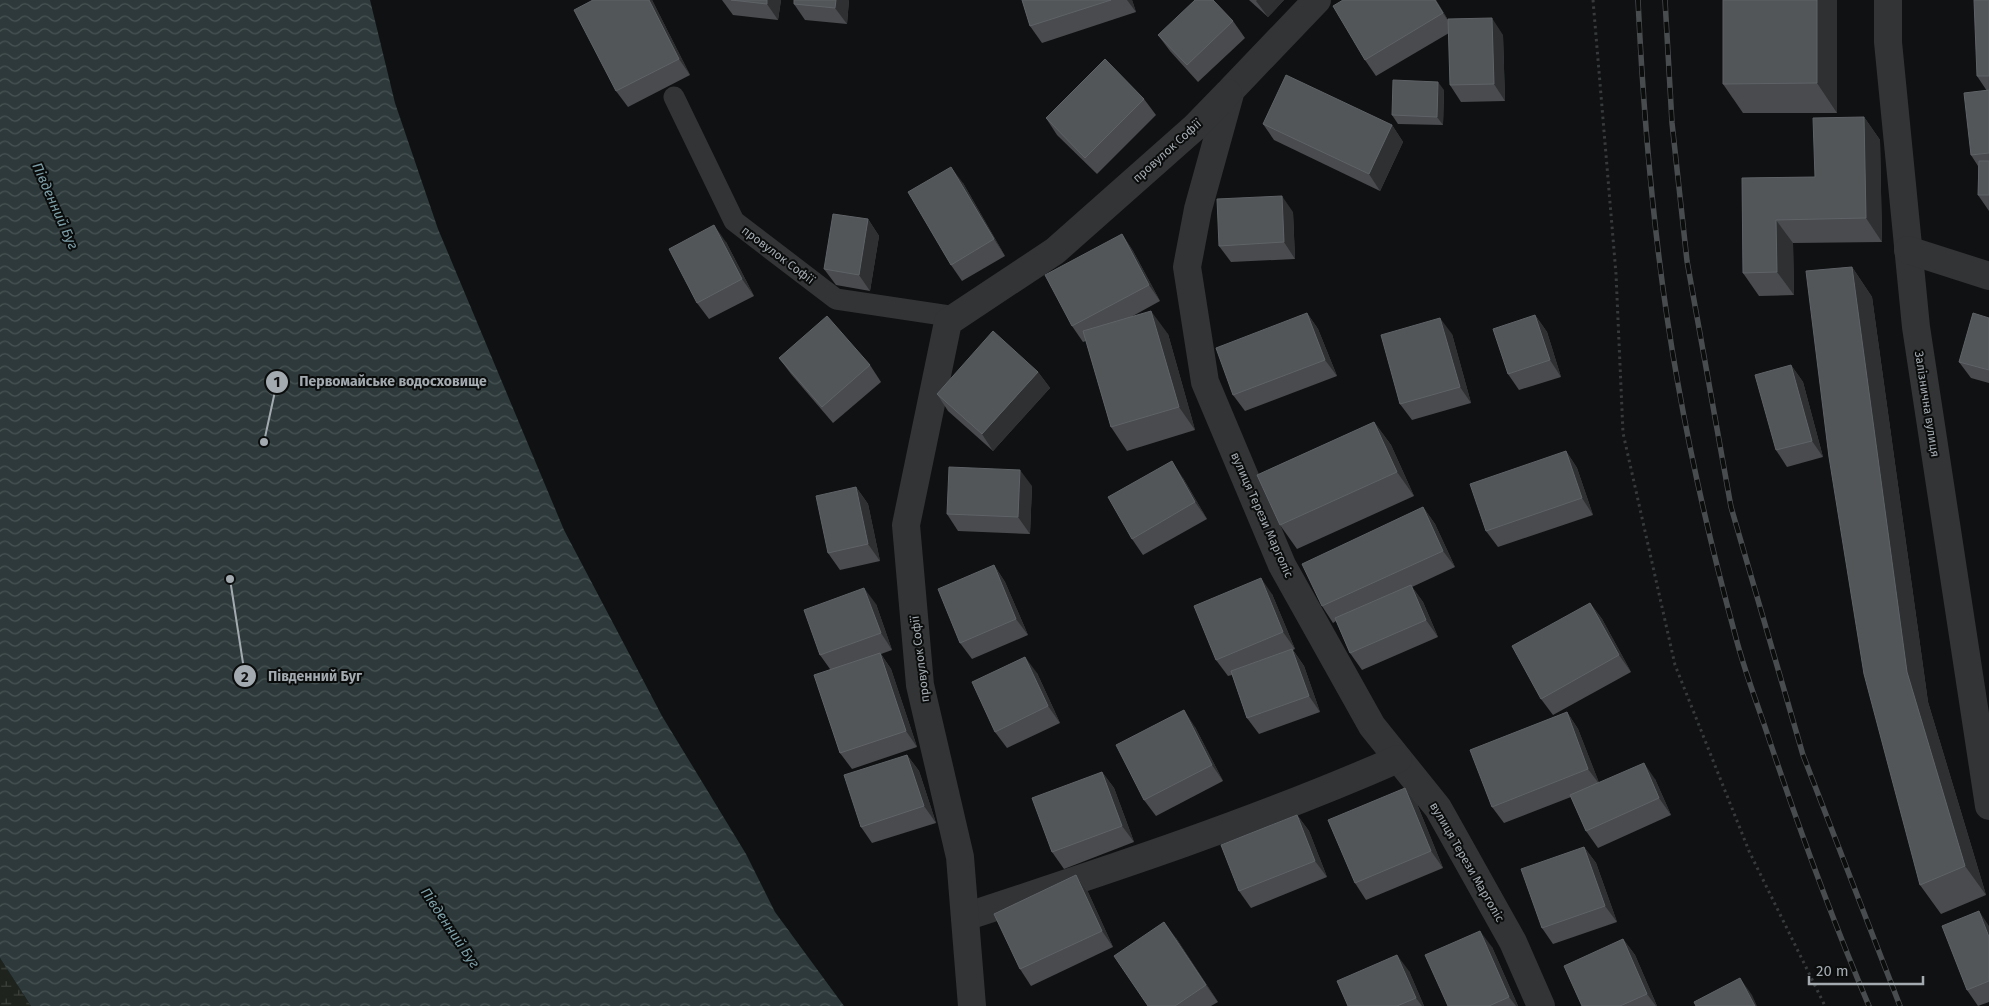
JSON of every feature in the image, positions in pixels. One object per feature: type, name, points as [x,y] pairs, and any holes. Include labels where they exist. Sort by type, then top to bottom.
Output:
[{"type":"street","name":"вулиця Терези Марголіс","points":[[1317,0],[1231,90],[1198,209],[1187,267],[1205,382],[1282,565],[1372,726],[1438,808],[1513,942],[1541,1006]]},
{"type":"street","name":"Залізнична вулиця","points":[[1888,0],[1888,42],[1916,327],[1989,806]]},
{"type":"street","name":"провулок Софії","points":[[972,1006],[960,858],[920,685],[906,525],[948,322],[1055,251],[1196,127],[1231,90]]},
{"type":"street","points":[[1908,250],[1989,276]]},
{"type":"street","points":[[965,917],[1108,870],[1335,786],[1398,759]]},
{"type":"lane","name":"провулок Софії","points":[[674,97],[734,221],[836,299],[956,317]]},
{"type":"path","points":[[1592,0],[1616,274],[1623,434],[1675,665],[1749,851],[1825,1006]]},
{"type":"green space","points":[[0,958],[31,1006],[0,1006]]},
{"type":"water","points":[[0,0],[370,0],[395,103],[438,229],[564,530],[662,716],[746,854],[775,912],[844,1006],[31,1006],[0,958]]},
{"type":"building","points":[[593,0],[649,0],[679,59],[616,91],[574,10]]},
{"type":"building","points":[[731,0],[767,0],[767,4]]},
{"type":"building","points":[[794,0],[836,0],[835,8],[794,4]]},
{"type":"building","points":[[1022,0],[1111,0],[1030,26]]},
{"type":"building","points":[[1195,0],[1213,0],[1233,21],[1187,65],[1158,35]]},
{"type":"building","points":[[1343,0],[1435,0],[1443,13],[1365,60],[1333,6]]},
{"type":"building","points":[[1723,0],[1817,0],[1817,83],[1723,84]]},
{"type":"building","points":[[1974,0],[1989,0],[1989,76],[1977,76]]},
{"type":"building","points":[[1492,18],[1494,84],[1450,85],[1448,19]]},
{"type":"building","points":[[1105,59],[1144,99],[1085,158],[1046,118]]},
{"type":"building","points":[[1286,75],[1392,125],[1369,174],[1263,124]]},
{"type":"building","points":[[1393,80],[1438,82],[1437,117],[1392,115]]},
{"type":"building","points":[[1989,90],[1989,153],[1971,155],[1964,93]]},
{"type":"building","points":[[1864,117],[1866,218],[1776,220],[1777,272],[1743,273],[1742,178],[1815,177],[1813,118]]},
{"type":"building","points":[[1979,161],[1989,161],[1989,195],[1978,195]]},
{"type":"building","points":[[951,167],[994,239],[951,265],[908,192]]},
{"type":"building","points":[[1282,196],[1284,242],[1219,246],[1217,199]]},
{"type":"building","points":[[833,214],[868,219],[859,275],[824,269]]},
{"type":"building","points":[[714,225],[742,279],[697,303],[669,249]]},
{"type":"building","points":[[1122,234],[1149,285],[1072,326],[1045,275]]},
{"type":"building","points":[[1852,267],[1907,672],[1965,866],[1920,885],[1864,674],[1829,457],[1806,271]]},
{"type":"building","points":[[1151,311],[1179,407],[1111,427],[1083,331]]},
{"type":"building","points":[[1307,313],[1325,360],[1233,395],[1216,348]]},
{"type":"building","points":[[1973,313],[1989,318],[1989,370],[1959,362]]},
{"type":"building","points":[[1535,315],[1550,360],[1508,374],[1493,329]]},
{"type":"building","points":[[827,316],[870,365],[822,407],[779,358]]},
{"type":"building","points":[[1440,318],[1460,387],[1400,404],[1381,335]]},
{"type":"building","points":[[993,331],[1038,372],[982,434],[937,394]]},
{"type":"building","points":[[1791,365],[1812,441],[1776,450],[1755,375]]},
{"type":"building","points":[[1374,422],[1397,472],[1280,525],[1257,475]]},
{"type":"building","points":[[1566,451],[1582,498],[1486,531],[1470,484]]},
{"type":"building","points":[[1172,461],[1195,502],[1132,539],[1108,497]]},
{"type":"building","points":[[949,467],[1020,470],[1018,517],[947,514]]},
{"type":"building","points":[[856,487],[868,544],[828,553],[816,496]]},
{"type":"building","points":[[1423,507],[1443,551],[1322,606],[1302,564]]},
{"type":"building","points":[[994,565],[1016,619],[960,643],[938,589]]},
{"type":"building","points":[[1261,578],[1283,632],[1216,660],[1194,606]]},
{"type":"building","points":[[1411,585],[1426,620],[1350,653],[1335,618]]},
{"type":"building","points":[[864,588],[881,633],[820,655],[804,610]]},
{"type":"building","points":[[1590,603],[1619,655],[1541,699],[1512,646]]},
{"type":"building","points":[[1292,649],[1309,696],[1247,718],[1231,671]]},
{"type":"building","points":[[880,653],[906,731],[840,753],[814,675]]},
{"type":"building","points":[[1025,657],[1048,706],[995,732],[972,682]]},
{"type":"building","points":[[1184,710],[1212,765],[1144,800],[1116,745]]},
{"type":"building","points":[[1567,712],[1588,769],[1492,807],[1470,750]]},
{"type":"building","points":[[907,755],[924,806],[861,827],[844,775]]},
{"type":"building","points":[[1644,763],[1659,798],[1586,831],[1570,795]]},
{"type":"building","points":[[1102,772],[1122,826],[1052,852],[1032,798]]},
{"type":"building","points":[[1405,788],[1431,851],[1355,883],[1328,820]]},
{"type":"building","points":[[1297,815],[1315,861],[1239,891],[1221,845]]},
{"type":"building","points":[[1584,847],[1605,906],[1542,928],[1521,869]]},
{"type":"building","points":[[1076,875],[1102,931],[1020,969],[994,914]]},
{"type":"building","points":[[1979,911],[1989,937],[1989,981],[1967,990],[1942,926]]},
{"type":"building","points":[[1164,922],[1206,985],[1175,1006],[1148,1006],[1114,956]]},
{"type":"building","points":[[1480,931],[1509,997],[1489,1006],[1448,1006],[1425,955]]},
{"type":"building","points":[[1623,939],[1647,994],[1620,1006],[1582,1006],[1564,966]]},
{"type":"building","points":[[1397,955],[1416,998],[1397,1006],[1348,1006],[1337,981]]},
{"type":"building","points":[[1740,978],[1755,1006],[1696,1006],[1694,1002]]},
{"type":"railway","points":[[1638,0],[1647,144],[1663,288],[1684,416],[1704,511],[1748,677],[1817,875],[1869,1006]]},
{"type":"railway","points":[[1665,0],[1672,123],[1687,261],[1731,507],[1803,755],[1900,1006]]},
{"type":"place","name":"Первомайське водосховище","points":[[264,442]]},
{"type":"place","name":"Південний Буг","points":[[230,579]]}]
